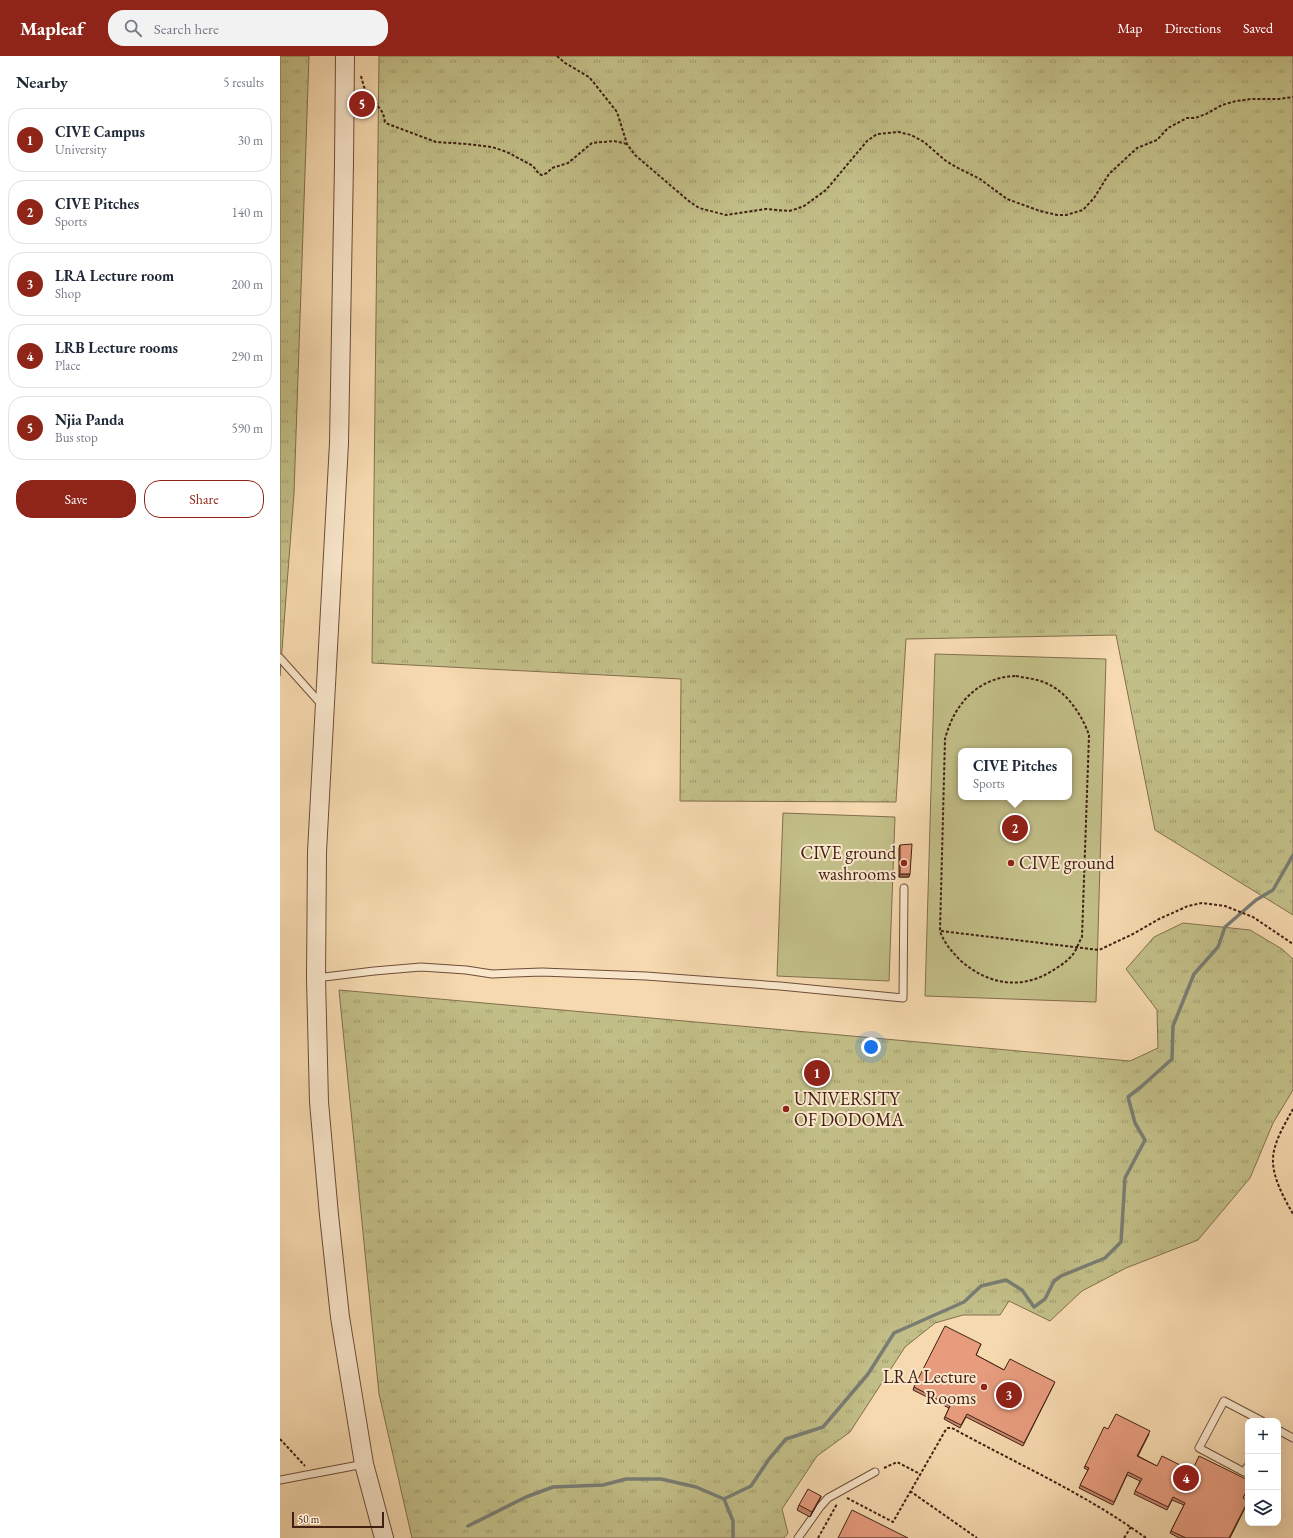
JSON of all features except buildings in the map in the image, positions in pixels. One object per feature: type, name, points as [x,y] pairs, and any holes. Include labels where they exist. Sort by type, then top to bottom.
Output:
[{"type":"street","points":[[345,56],[339,443],[317,852],[316,978],[319,1102],[340,1317],[364,1464],[384,1538]]},
{"type":"lane","points":[[280,658],[325,708]]},
{"type":"lane","points":[[316,978],[374,970],[421,967],[466,970],[492,974],[550,972],[646,976],[780,986],[903,998],[904,888]]},
{"type":"lane","points":[[1245,1470],[1244,1472],[1199,1448],[1224,1401],[1256,1418]]},
{"type":"lane","points":[[1281,1432],[1293,1438]]},
{"type":"lane","points":[[280,1480],[364,1464]]},
{"type":"lane","points":[[798,1538],[828,1498],[875,1472]]},
{"type":"path","points":[[557,56],[565,63],[589,77],[614,107],[620,119],[627,144],[635,155],[699,208],[726,215],[766,209],[789,212],[804,206],[826,190],[867,141],[877,134],[899,132],[911,135],[924,142],[946,161],[980,179],[1007,199],[1040,212],[1066,215],[1083,210],[1109,174],[1137,148],[1157,140],[1168,128],[1187,118],[1195,118],[1222,105],[1236,101],[1293,97]]},
{"type":"path","points":[[360,71],[364,87],[383,113],[385,122],[388,124],[436,142],[492,147],[507,152],[533,166],[539,174],[542,175],[547,174],[552,168],[568,163],[592,143],[614,141],[627,144]]},
{"type":"path","points":[[1012,676],[1027,678],[1048,684],[1073,706],[1082,718],[1089,735],[1082,937],[1074,953],[1060,966],[1042,977],[1022,983],[1013,983],[1002,982],[982,976],[967,966],[952,952],[940,931],[944,739],[951,720],[956,710],[969,695],[987,683],[999,678],[1012,676]]},
{"type":"path","points":[[940,931],[1099,950],[1188,906],[1202,902],[1225,906],[1253,917],[1293,944]]},
{"type":"path","points":[[1293,1109],[1275,1144],[1273,1159],[1275,1174],[1282,1193],[1293,1214]]},
{"type":"path","points":[[842,1495],[893,1522],[945,1431],[948,1428],[952,1428],[1044,1476],[1131,1527],[1146,1538]]},
{"type":"path","points":[[280,1439],[313,1474]]},
{"type":"path","points":[[875,1472],[897,1462],[920,1474]]},
{"type":"path","points":[[818,1538],[847,1487]]},
{"type":"path","points":[[910,1491],[977,1538]]},
{"type":"path","points":[[1124,1538],[1131,1527]]},
{"type":"green space","points":[[280,56],[309,56],[294,493],[280,676]]},
{"type":"green space","points":[[379,56],[1293,56],[1293,915],[1155,830],[1116,635],[906,639],[896,802],[680,801],[681,679],[372,663]]},
{"type":"green space","points":[[935,654],[1106,659],[1096,1002],[925,996]]},
{"type":"green space","points":[[783,813],[895,817],[889,981],[777,976]]},
{"type":"green space","points":[[1183,923],[1250,930],[1282,949],[1293,959],[1293,1090],[1273,1123],[1250,1178],[1198,1240],[1126,1268],[1082,1291],[1050,1321],[1009,1301],[1000,1315],[963,1315],[935,1323],[905,1347],[850,1432],[817,1456],[782,1509],[788,1533],[784,1538],[412,1538],[379,1394],[339,990],[1130,1061],[1158,1048],[1157,1010],[1126,969],[1154,937]]},
{"type":"waterway","points":[[468,1526],[526,1497],[553,1487],[603,1485],[626,1479],[661,1479],[696,1487],[724,1499],[751,1486],[769,1459],[786,1439],[823,1427],[868,1374],[894,1333],[964,1302],[981,1286],[1006,1280],[1022,1290],[1034,1307],[1045,1299],[1054,1281],[1061,1276],[1105,1258],[1121,1242],[1125,1178],[1145,1140],[1135,1123],[1128,1097],[1172,1059],[1173,1026],[1194,974],[1218,947],[1225,927],[1256,900],[1273,890],[1293,855]]},
{"type":"waterway","points":[[724,1499],[733,1521],[733,1538]]},
{"type":"place","name":"Njia Panda","points":[[362,104]]},
{"type":"place","name":"CIVE Pitches","points":[[1015,828]]},
{"type":"place","name":"CIVE ground washrooms","points":[[904,863]]},
{"type":"place","name":"CIVE ground","points":[[1011,863]]},
{"type":"place","name":"CIVE Campus","points":[[817,1073]]},
{"type":"place","name":"UNIVERSITY OF DODOMA","points":[[786,1109]]},
{"type":"place","name":"LRA Lecture Rooms","points":[[984,1387]]},
{"type":"place","name":"LRA Lecture room","points":[[1009,1395]]},
{"type":"place","name":"LRB Lecture rooms","points":[[1186,1478]]}]
